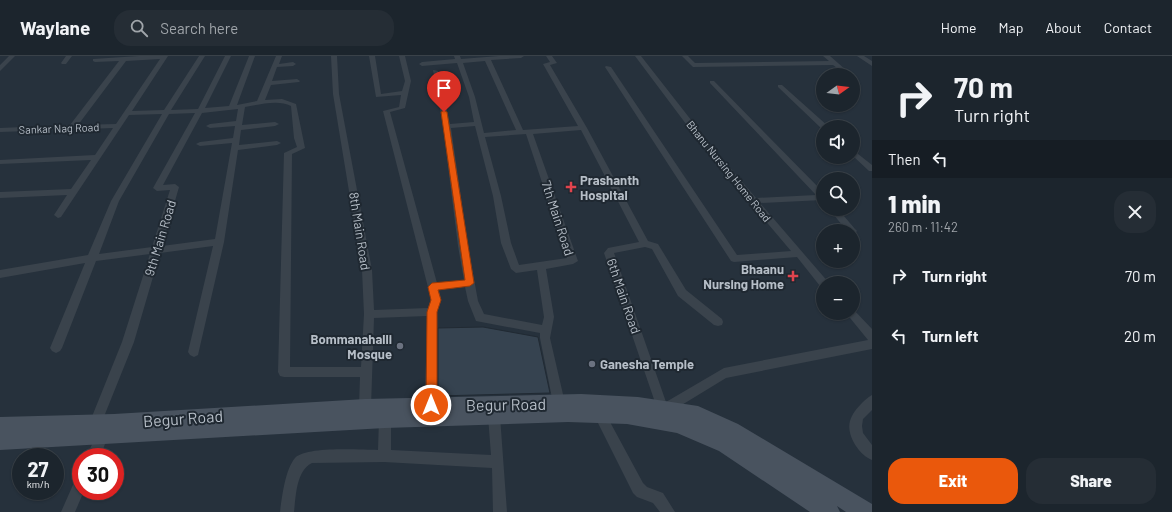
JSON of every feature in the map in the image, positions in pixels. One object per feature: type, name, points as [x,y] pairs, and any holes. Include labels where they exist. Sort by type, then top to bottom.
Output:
[{"type":"main road","name":"Begur Road","points":[[0,441],[99,430],[365,407],[613,402],[698,415],[731,430],[866,512]]},
{"type":"main road","name":"Begur Road","points":[[0,426],[99,430],[246,426],[385,419],[599,413],[627,415],[678,424],[726,444],[829,512]]},
{"type":"street","points":[[0,69],[12,56]]},
{"type":"street","points":[[64,63],[69,56]]},
{"type":"street","points":[[99,56],[95,60],[164,56]]},
{"type":"street","points":[[58,215],[164,56]]},
{"type":"street","points":[[56,348],[115,201],[166,112],[202,56]]},
{"type":"street","name":"9th Main Road","points":[[95,448],[99,430],[176,187],[157,188],[200,112],[228,56]]},
{"type":"street","points":[[232,108],[252,56]]},
{"type":"street","points":[[260,103],[279,56]]},
{"type":"street","name":"8th Main Road","points":[[334,56],[336,94],[367,270],[369,314],[365,407]]},
{"type":"street","points":[[372,56],[378,96],[405,93]]},
{"type":"street","points":[[402,56],[408,81],[402,108],[386,111],[436,300],[432,312],[431,405]]},
{"type":"street","points":[[422,64],[458,59],[487,59],[521,56]]},
{"type":"street","name":"Bhanu Nursing Home Road","points":[[638,56],[710,150],[818,276]]},
{"type":"street","points":[[685,56],[693,65],[835,63]]},
{"type":"street","points":[[746,56],[754,64]]},
{"type":"street","points":[[826,56],[841,68]]},
{"type":"street","points":[[860,56],[872,64]]},
{"type":"street","points":[[73,127],[124,59]]},
{"type":"street","points":[[458,59],[472,98],[480,135],[497,196],[506,243],[516,270],[540,266],[549,317],[546,338],[559,403]]},
{"type":"street","points":[[487,59],[524,132]]},
{"type":"street","points":[[548,60],[645,244],[655,246],[682,293],[718,322]]},
{"type":"street","points":[[274,66],[293,64]]},
{"type":"street","points":[[608,67],[734,259],[798,254]]},
{"type":"street","points":[[435,71],[447,126],[473,301],[480,318],[546,330]]},
{"type":"street","points":[[267,84],[297,80]]},
{"type":"street","points":[[712,82],[816,190]]},
{"type":"street","points":[[780,86],[817,120]]},
{"type":"street","points":[[126,113],[200,112],[260,103],[292,102],[294,105],[298,138],[302,148],[288,153],[284,372],[367,372]]},
{"type":"street","points":[[194,352],[219,242],[240,125],[242,105]]},
{"type":"street","points":[[210,126],[275,124]]},
{"type":"street","points":[[447,126],[478,124]]},
{"type":"street","name":"Sankar Nag Road","points":[[0,130],[117,126]]},
{"type":"street","points":[[480,135],[584,128]]},
{"type":"street","name":"7th Main Road","points":[[524,132],[573,261],[540,266]]},
{"type":"street","points":[[200,144],[277,143]]},
{"type":"street","points":[[0,162],[96,157]]},
{"type":"street","points":[[860,158],[872,169]]},
{"type":"street","points":[[0,195],[73,192]]},
{"type":"street","points":[[753,201],[816,197]]},
{"type":"street","points":[[839,216],[846,224]]},
{"type":"street","points":[[0,274],[93,258],[219,242]]},
{"type":"street","name":"6th Main Road","points":[[645,244],[611,250],[609,253],[663,410]]},
{"type":"street","points":[[432,287],[470,283]]},
{"type":"street","points":[[369,314],[432,312]]},
{"type":"street","points":[[857,320],[872,337]]},
{"type":"street","points":[[663,410],[724,373],[872,344]]},
{"type":"street","points":[[872,401],[858,416],[855,431],[863,446],[872,454]]},
{"type":"street","points":[[599,413],[638,488],[642,492],[658,498],[668,512]]},
{"type":"street","points":[[494,416],[500,512]]},
{"type":"street","points":[[384,456],[385,419]]},
{"type":"street","points":[[287,512],[296,471],[300,462],[311,457],[384,456],[498,462]]},
{"type":"street","points":[[68,512],[73,500]]},
{"type":"building","points":[[483,327],[538,337],[550,393],[438,396],[438,328]]},
{"type":"place","name":"Prashanth Hospital","points":[[571,187]]},
{"type":"place","name":"Bhaanu Nursing Home","points":[[793,276]]},
{"type":"place","name":"Bommanahalli Mosque","points":[[400,346]]},
{"type":"place","name":"Ganesha Temple","points":[[592,364]]},
{"type":"route","points":[[431,405],[432,312],[436,300],[432,287],[470,283],[463,246],[444,112]]}]
